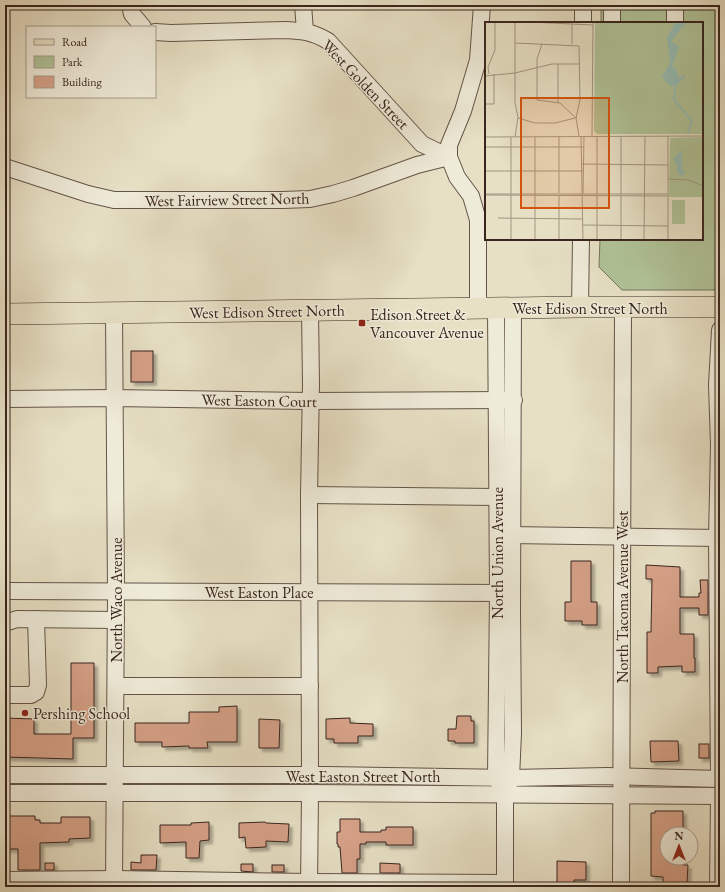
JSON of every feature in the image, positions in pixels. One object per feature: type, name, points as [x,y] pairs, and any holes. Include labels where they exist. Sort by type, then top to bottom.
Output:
[{"type":"main road","name":"West Edison Street North","points":[[5,314],[580,307],[720,307]]},
{"type":"street","points":[[303,5],[305,31]]},
{"type":"street","points":[[482,5],[478,60],[463,111],[450,145],[449,157],[458,177],[471,196],[478,220],[496,308]]},
{"type":"street","points":[[583,5],[583,22]]},
{"type":"street","points":[[612,5],[612,22]]},
{"type":"street","points":[[674,5],[674,22]]},
{"type":"street","points":[[131,9],[142,26]]},
{"type":"street","name":"West Golden Street","points":[[156,32],[305,31],[319,35],[328,41],[422,144],[449,157]]},
{"type":"street","name":"West Fairview Street North","points":[[5,166],[88,194],[114,200],[283,200],[310,199],[333,194],[417,165],[449,157]]},
{"type":"street","points":[[580,307],[581,240]]},
{"type":"street","name":"North Tacoma Avenue West","points":[[621,887],[622,307]]},
{"type":"street","name":"North Union Avenue","points":[[496,308],[497,497],[505,535]]},
{"type":"street","name":"North Union Avenue","points":[[496,308],[514,400],[505,535],[505,593],[513,733],[504,777],[505,885]]},
{"type":"street","points":[[310,311],[310,775]]},
{"type":"street","name":"North Waco Avenue","points":[[114,313],[116,592],[114,883]]},
{"type":"street","points":[[719,779],[719,445],[717,386],[720,330]]},
{"type":"street","name":"West Easton Court","points":[[5,399],[114,398],[310,401],[514,400]]},
{"type":"street","points":[[309,495],[497,497]]},
{"type":"street","points":[[505,535],[718,538]]},
{"type":"street","name":"West Easton Place","points":[[5,591],[505,593]]},
{"type":"street","points":[[5,623],[17,619],[116,620]]},
{"type":"street","points":[[5,695],[31,695],[36,692],[38,685],[36,619]]},
{"type":"street","points":[[116,686],[310,686]]},
{"type":"street","name":"West Easton Street North","points":[[5,775],[326,775],[719,779]]},
{"type":"street","points":[[290,775],[291,793]]},
{"type":"street","points":[[326,775],[326,794]]},
{"type":"street","name":"West Easton Street North","points":[[5,793],[310,793],[504,796],[719,796]]},
{"type":"street","points":[[309,885],[310,793]]},
{"type":"street","points":[[718,887],[719,796]]},
{"type":"street","points":[[5,880],[114,883],[309,885],[505,885]]},
{"type":"green space","points":[[601,5],[720,5],[720,290],[622,290],[599,267],[600,240],[703,240],[703,22],[601,22]]},
{"type":"building","points":[[131,351],[153,351],[153,382],[131,382]]},
{"type":"building","points":[[571,561],[591,561],[591,602],[597,602],[597,625],[582,625],[582,621],[565,621],[565,602],[571,602]]},
{"type":"building","points":[[646,565],[680,567],[680,597],[699,597],[699,593],[701,593],[700,580],[708,580],[708,615],[699,615],[699,608],[680,608],[680,634],[694,634],[695,672],[682,672],[682,666],[658,667],[658,673],[647,673],[647,632],[651,632],[652,579],[646,579]]},
{"type":"building","points":[[71,663],[94,663],[94,738],[73,738],[73,759],[5,757],[5,718],[34,719],[34,734],[71,734]]},
{"type":"building","points":[[237,706],[237,742],[207,742],[208,748],[189,748],[189,746],[162,747],[162,742],[135,742],[135,723],[189,723],[189,712],[219,712],[219,707]]},
{"type":"building","points":[[457,716],[471,716],[471,721],[474,721],[474,743],[455,743],[455,741],[448,741],[448,729],[456,729]]},
{"type":"building","points":[[350,718],[350,723],[373,724],[373,736],[358,736],[358,743],[334,743],[334,739],[326,739],[326,719]]},
{"type":"building","points":[[259,719],[280,720],[279,748],[259,748]]},
{"type":"building","points":[[650,741],[678,741],[679,761],[651,762]]},
{"type":"building","points":[[699,744],[709,744],[709,758],[699,758]]},
{"type":"building","points":[[655,811],[683,811],[683,826],[659,826],[659,866],[688,866],[687,883],[663,883],[663,877],[651,876],[651,813],[655,813]]},
{"type":"building","points":[[5,816],[35,816],[35,820],[40,820],[40,823],[61,823],[61,817],[90,817],[90,838],[69,839],[69,842],[40,843],[40,870],[18,870],[18,849],[5,849]]},
{"type":"building","points":[[340,819],[360,819],[360,832],[381,832],[381,830],[386,830],[386,827],[413,827],[413,845],[386,845],[386,842],[366,842],[366,844],[360,844],[360,859],[357,859],[357,873],[342,873],[340,847],[338,847],[337,844],[337,832],[340,832]]},
{"type":"building","points":[[209,822],[209,840],[200,841],[199,858],[186,858],[186,842],[160,843],[160,825],[191,825],[191,823]]},
{"type":"building","points":[[265,822],[289,824],[288,842],[266,841],[266,847],[246,848],[245,837],[239,838],[239,823]]},
{"type":"building","points":[[141,855],[157,855],[156,870],[131,870],[131,862],[141,863]]},
{"type":"building","points":[[557,861],[586,862],[586,880],[574,880],[574,887],[557,887]]},
{"type":"building","points":[[45,863],[54,863],[54,870],[45,870]]},
{"type":"building","points":[[380,863],[400,864],[400,873],[380,873]]},
{"type":"building","points":[[241,864],[253,864],[253,872],[241,871]]},
{"type":"building","points":[[272,865],[284,865],[284,872],[272,872]]},
{"type":"place","name":"Edison Street & Vancouver Avenue","points":[[362,323]]},
{"type":"place","name":"Pershing School","points":[[25,713]]}]
